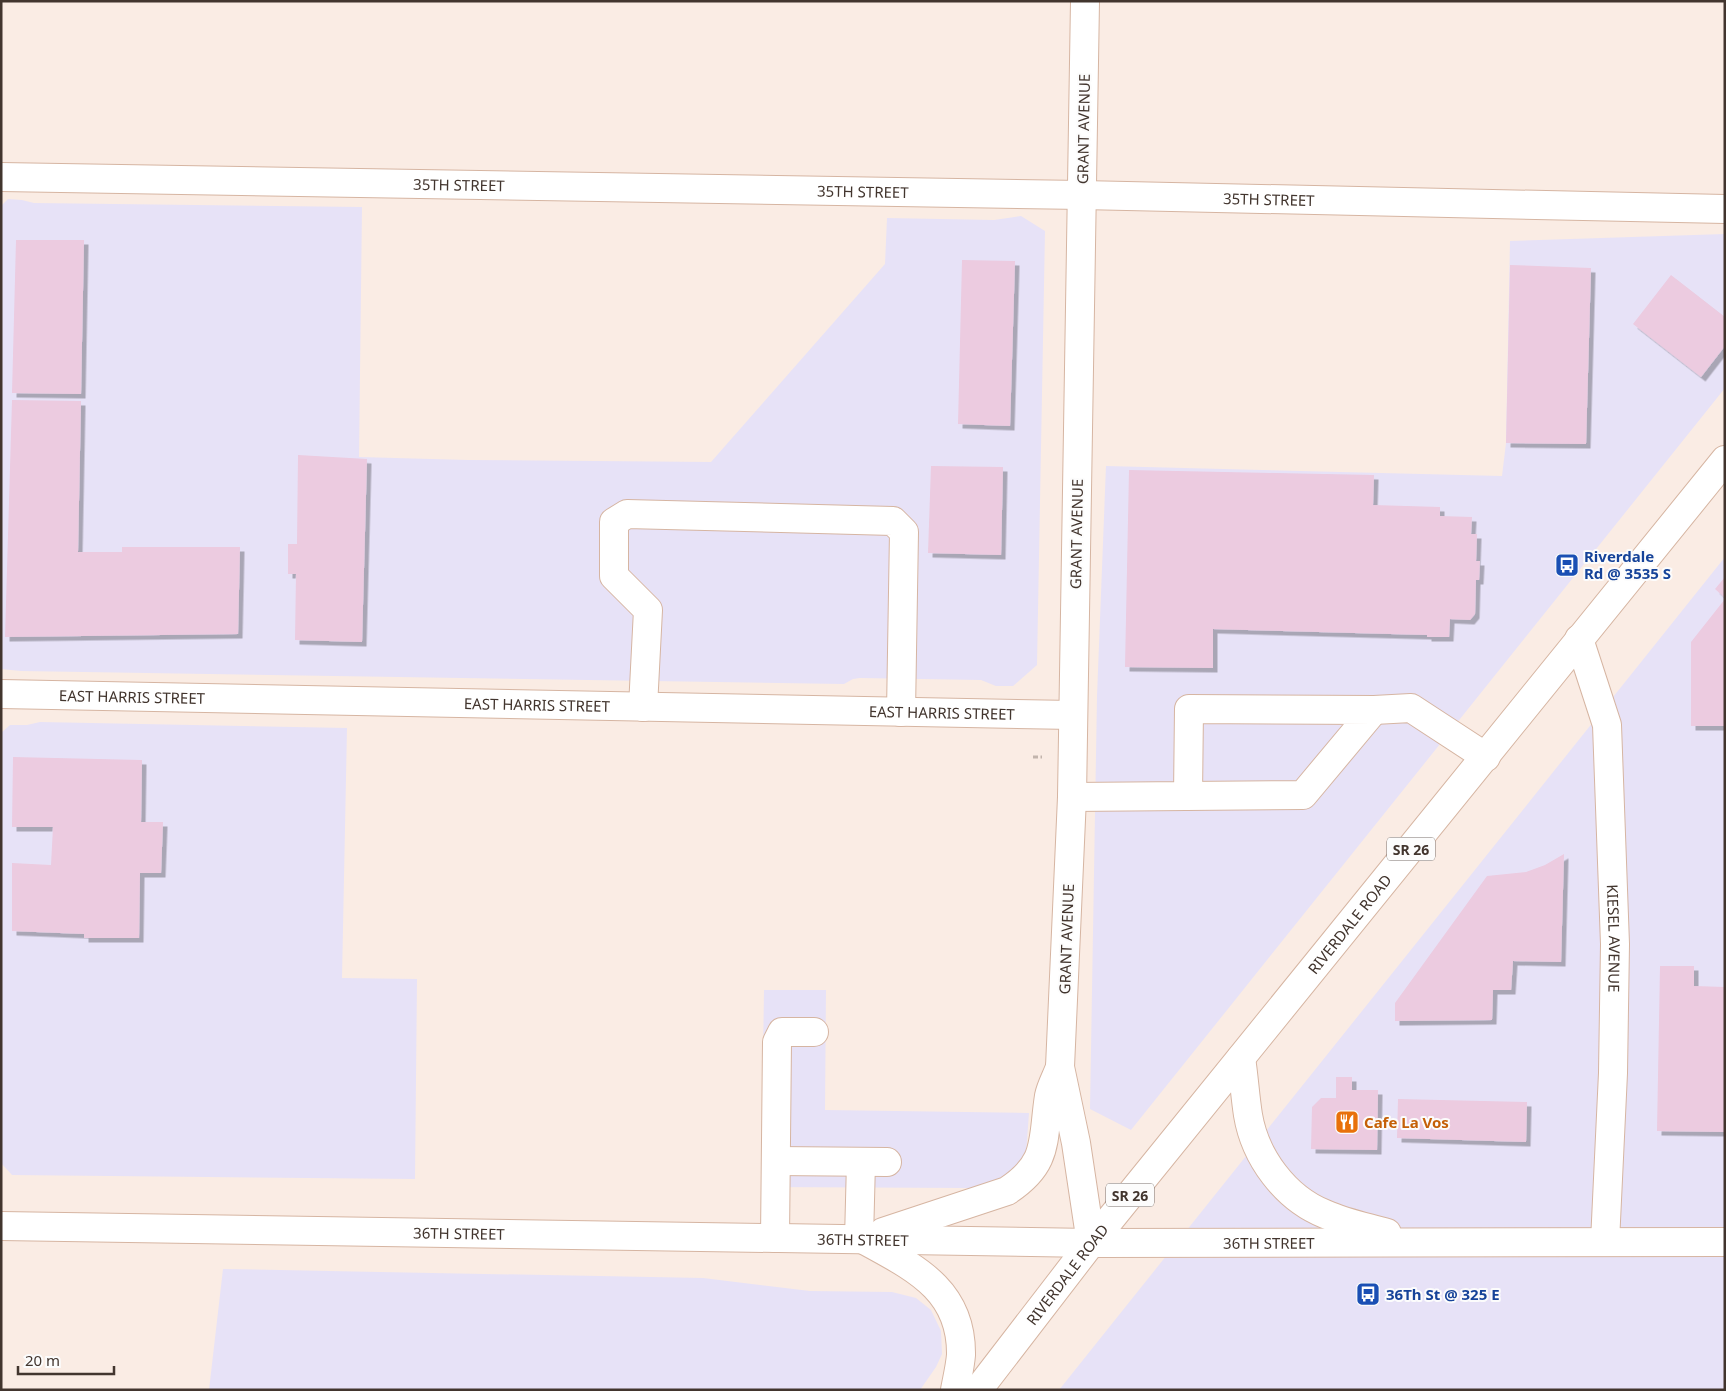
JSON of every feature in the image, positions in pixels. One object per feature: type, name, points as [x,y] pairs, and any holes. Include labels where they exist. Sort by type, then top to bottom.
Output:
[{"type":"street","name":"GRANT AVENUE","points":[[1060,1067],[1074,715],[1085,1]]},
{"type":"street","name":"35TH STREET","points":[[1,177],[1082,195],[1725,209]]},
{"type":"street","name":"RIVERDALE ROAD","points":[[978,1390],[1091,1243],[1725,460]]},
{"type":"street","points":[[643,707],[648,610],[614,576],[614,522],[627,514],[894,521],[904,532],[901,712]]},
{"type":"street","name":"KIESEL AVENUE","points":[[1579,639],[1608,725],[1615,944],[1613,1073],[1605,1242]]},
{"type":"street","name":"EAST HARRIS STREET","points":[[1,694],[1074,715]]},
{"type":"street","points":[[1188,796],[1189,709],[1374,710],[1411,708],[1486,756]]},
{"type":"street","points":[[1072,798],[1303,795],[1374,710]]},
{"type":"street","points":[[775,1238],[777,1042],[782,1032],[814,1032]]},
{"type":"street","points":[[1242,1058],[1248,1115],[1253,1134],[1260,1152],[1270,1169],[1285,1187],[1302,1202],[1323,1214],[1344,1222],[1420,1242]]},
{"type":"street","points":[[861,1239],[1007,1191],[1018,1184],[1028,1174],[1042,1150],[1049,1094],[1060,1067]]},
{"type":"street","points":[[1060,1067],[1076,1143],[1091,1243]]},
{"type":"street","points":[[776,1161],[888,1162]]},
{"type":"street","points":[[860,1162],[861,1239]]},
{"type":"street","name":"36TH STREET","points":[[1,1226],[1091,1243],[1725,1242]]},
{"type":"street","points":[[861,1239],[912,1267],[930,1280],[944,1297],[954,1317],[959,1336],[961,1356],[955,1390]]},
{"type":"shaded area","points":[[8,199],[34,203],[362,207],[359,457],[468,460],[711,462],[885,264],[887,218],[994,220],[1021,216],[1045,231],[1037,665],[1013,686],[996,686],[981,680],[860,678],[853,679],[844,684],[21,671],[1,669],[1,206]]},
{"type":"shaded area","points":[[1725,234],[1725,388],[1131,1130],[1090,1109],[1097,696],[1106,466],[1502,476],[1506,443],[1510,241]]},
{"type":"shaded area","points":[[1725,557],[1725,1390],[1059,1390]]},
{"type":"shaded area","points":[[40,722],[347,728],[342,978],[417,979],[415,1179],[12,1175],[1,1163],[1,733],[10,725],[27,725]]},
{"type":"shaded area","points":[[764,990],[826,990],[825,1110],[1029,1113],[1026,1154],[1006,1179],[969,1188],[761,1187]]},
{"type":"shaded area","points":[[223,1269],[703,1278],[810,1291],[892,1292],[916,1298],[931,1310],[941,1331],[942,1354],[936,1367],[920,1390],[209,1390]]},
{"type":"building","points":[[16,240],[84,240],[81,394],[12,393]]},
{"type":"building","points":[[962,260],[1015,261],[1010,426],[958,424]]},
{"type":"building","points":[[1510,265],[1591,268],[1586,444],[1506,443]]},
{"type":"building","points":[[1671,275],[1725,317],[1725,346],[1701,377],[1633,324]]},
{"type":"building","points":[[12,400],[81,401],[78,552],[122,552],[122,547],[240,547],[238,634],[5,637]]},
{"type":"building","points":[[298,455],[367,459],[362,642],[295,640],[296,574],[288,574],[288,544],[297,544]]},
{"type":"building","points":[[931,466],[1003,467],[1001,555],[928,553]]},
{"type":"building","points":[[1129,470],[1374,475],[1373,505],[1440,507],[1440,516],[1472,517],[1471,534],[1477,534],[1476,561],[1480,561],[1479,580],[1476,580],[1475,614],[1470,620],[1450,619],[1449,637],[1213,629],[1213,668],[1125,667]]},
{"type":"building","points":[[1725,577],[1725,598],[1715,589]]},
{"type":"building","points":[[1725,599],[1725,726],[1691,726],[1691,642]]},
{"type":"building","points":[[13,757],[142,760],[141,822],[163,822],[161,873],[140,873],[139,938],[84,938],[84,934],[12,931],[12,863],[51,865],[53,827],[12,827]]},
{"type":"building","points":[[1564,854],[1561,962],[1513,961],[1511,990],[1493,990],[1492,1020],[1395,1021],[1395,1003],[1487,876],[1526,872],[1545,865]]},
{"type":"building","points":[[1660,966],[1694,966],[1694,986],[1725,987],[1725,1132],[1657,1131]]},
{"type":"building","points":[[1336,1077],[1352,1077],[1352,1090],[1378,1090],[1377,1150],[1311,1149],[1312,1107],[1321,1098],[1336,1098]]},
{"type":"building","points":[[1398,1099],[1527,1102],[1526,1142],[1397,1138]]},
{"type":"place","name":"Riverdale Rd @ 3535 S","points":[[1567,565]]},
{"type":"place","name":"Cafe La Vos","points":[[1347,1122]]},
{"type":"place","name":"36Th St @ 325 E","points":[[1368,1294]]}]
